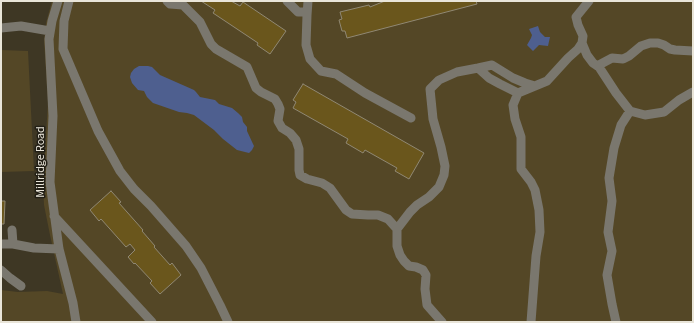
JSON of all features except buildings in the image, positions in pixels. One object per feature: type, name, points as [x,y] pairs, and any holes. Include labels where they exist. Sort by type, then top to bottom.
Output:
[{"type":"street","name":"Millridge Road","points":[[58,1],[54,12],[49,39],[53,116],[50,182],[59,249],[73,303],[76,322]]},
{"type":"street","points":[[69,1],[64,21],[63,49],[98,131],[120,171],[134,189],[186,246],[201,268],[228,322]]},
{"type":"street","points":[[167,1],[170,4],[183,5],[200,22],[211,44],[216,50],[247,67],[256,88],[275,99],[280,109],[278,122],[282,128],[290,133],[296,140],[299,148],[300,175],[322,183],[330,188],[346,210],[352,214],[368,216],[378,215],[388,219],[397,228]]},
{"type":"street","points":[[287,1],[298,12],[307,12]]},
{"type":"street","points":[[308,1],[306,45],[310,59],[321,71],[336,74],[365,93],[411,118]]},
{"type":"street","points":[[478,68],[490,78],[518,92],[547,80],[578,49],[582,43],[583,36],[576,17],[589,1]]},
{"type":"street","points":[[1,28],[21,26],[50,31]]},
{"type":"street","points":[[582,43],[587,55],[597,66],[630,111],[645,115],[664,112],[679,100],[693,92]]},
{"type":"street","points":[[597,66],[612,58],[624,59],[641,46],[650,43],[658,43],[675,50],[693,51]]},
{"type":"street","points":[[442,322],[428,305],[426,275],[423,270],[409,266],[400,255],[397,246],[397,228],[417,205],[429,197],[439,187],[444,175],[445,166],[433,118],[430,89],[439,80],[457,72],[492,64],[513,78],[535,86]]},
{"type":"street","points":[[518,92],[513,105],[514,119],[521,137],[521,169],[535,190],[539,210],[540,232],[536,256],[531,322]]},
{"type":"street","points":[[616,322],[607,275],[612,251],[608,232],[612,201],[609,178],[617,136],[621,125],[630,111]]},
{"type":"street","points":[[54,216],[152,322]]},
{"type":"street","points":[[12,230],[13,244]]},
{"type":"street","points":[[1,244],[59,249]]},
{"type":"street","points":[[1,270],[21,286]]},
{"type":"shaded area","points":[[52,1],[693,1],[693,322],[1,322],[1,290],[18,292],[47,291],[63,294],[44,205],[43,184],[48,102],[44,41],[46,23]]},
{"type":"shaded area","points":[[1,50],[28,51],[34,171],[1,172]]},
{"type":"water","points":[[538,26],[540,32],[545,37],[550,37],[548,46],[539,45],[533,51],[527,45],[532,35],[529,29]]},
{"type":"water","points":[[139,66],[152,67],[160,75],[194,90],[200,97],[215,100],[219,104],[232,108],[242,117],[243,122],[247,127],[247,131],[254,146],[252,150],[249,153],[237,150],[194,115],[179,112],[153,103],[144,91],[138,90],[132,83],[130,77],[131,73]]}]
